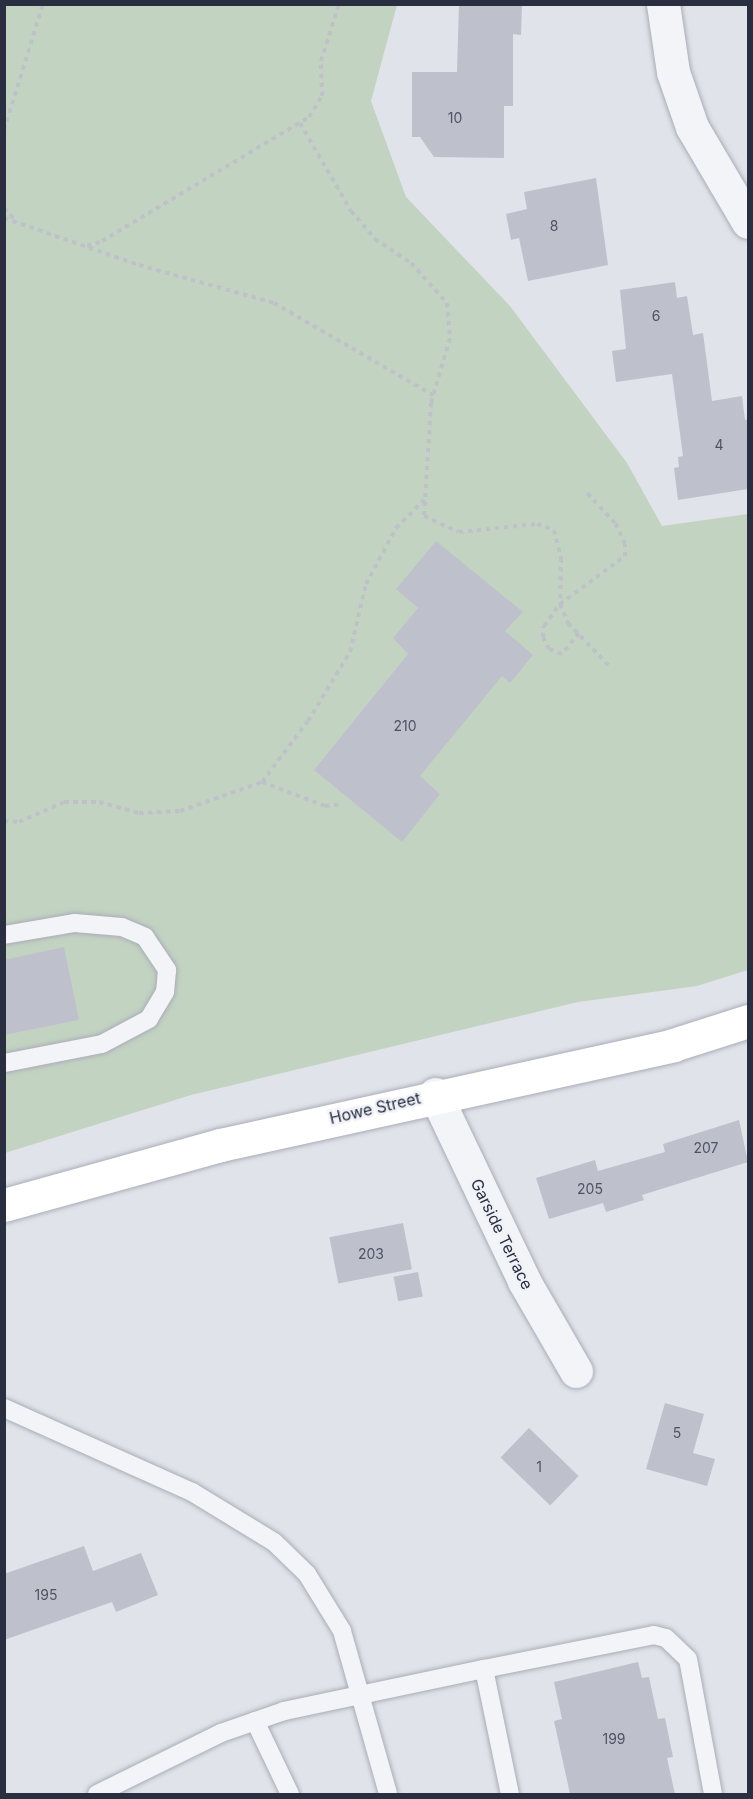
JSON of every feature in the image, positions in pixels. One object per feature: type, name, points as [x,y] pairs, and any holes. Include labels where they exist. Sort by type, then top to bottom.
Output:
[{"type":"main road","name":"Howe Street","points":[[4,1205],[209,1148],[435,1094],[673,1045],[748,1021]]},
{"type":"street","points":[[663,4],[671,63],[688,118],[748,222]]},
{"type":"street","name":"Garside Terrace","points":[[435,1094],[524,1281],[576,1371]]},
{"type":"lane","points":[[4,935],[75,923],[122,927],[145,937],[167,970],[165,992],[149,1019],[102,1044],[4,1063]]},
{"type":"lane","points":[[4,1408],[192,1492],[274,1542],[307,1574],[342,1631],[388,1794]]},
{"type":"lane","points":[[97,1794],[174,1754],[284,1711],[362,1698],[484,1669],[654,1635],[666,1638],[688,1659],[713,1794]]},
{"type":"lane","points":[[484,1669],[510,1794]]},
{"type":"lane","points":[[255,1721],[290,1794]]},
{"type":"path","points":[[4,130],[43,4]]},
{"type":"path","points":[[86,246],[102,241],[300,123],[317,109],[322,96],[321,61],[339,4]]},
{"type":"path","points":[[300,123],[351,211],[375,239],[411,263],[447,303],[450,338],[434,395],[424,516],[459,532],[503,531],[537,524],[554,530],[561,558],[560,604],[567,622],[611,668]]},
{"type":"path","points":[[4,208],[17,222]]},
{"type":"path","points":[[4,218],[86,246],[274,303],[434,395]]},
{"type":"path","points":[[579,633],[562,654],[549,649],[543,637],[544,626],[560,604],[626,556],[625,544],[615,523],[587,493]]},
{"type":"path","points":[[4,821],[19,822],[64,802],[99,802],[139,813],[180,811],[261,782],[308,721],[350,652],[366,584],[396,528],[424,500]]},
{"type":"path","points":[[261,782],[325,806],[342,804]]},
{"type":"green space","points":[[5,5],[397,5],[371,101],[406,197],[510,306],[627,463],[662,526],[748,514],[748,970],[697,986],[578,1002],[191,1095],[5,1153]]},
{"type":"building","points":[[459,4],[522,4],[521,35],[513,34],[513,106],[504,106],[504,158],[434,157],[420,137],[412,137],[412,72],[457,72]]},
{"type":"building","points":[[596,178],[608,265],[528,281],[519,238],[511,240],[506,214],[527,209],[524,192]]},
{"type":"building","points":[[675,282],[677,298],[687,296],[693,335],[703,333],[712,401],[742,396],[745,420],[748,419],[748,489],[678,500],[674,468],[679,467],[678,457],[683,456],[672,374],[616,382],[612,351],[626,349],[620,290]]},
{"type":"building","points":[[436,541],[523,612],[505,631],[533,655],[510,683],[502,676],[420,776],[440,794],[402,842],[314,770],[408,654],[393,638],[418,608],[396,589]]},
{"type":"building","points":[[64,947],[79,1020],[4,1035],[4,960]]},
{"type":"building","points":[[739,1120],[748,1162],[642,1195],[644,1200],[606,1212],[603,1203],[549,1219],[536,1178],[595,1160],[598,1171],[665,1152],[663,1144]]},
{"type":"building","points":[[403,1223],[412,1269],[338,1283],[329,1237]]},
{"type":"building","points":[[418,1272],[423,1297],[398,1301],[393,1277]]},
{"type":"building","points":[[665,1403],[704,1414],[693,1453],[715,1459],[707,1486],[646,1469]]},
{"type":"building","points":[[529,1428],[579,1476],[550,1505],[501,1457]]},
{"type":"building","points":[[84,1546],[93,1571],[141,1553],[158,1595],[116,1612],[112,1602],[4,1640],[4,1574]]},
{"type":"building","points":[[638,1662],[642,1678],[649,1677],[658,1719],[665,1718],[673,1757],[667,1758],[675,1794],[570,1794],[554,1721],[562,1719],[554,1682]]}]
